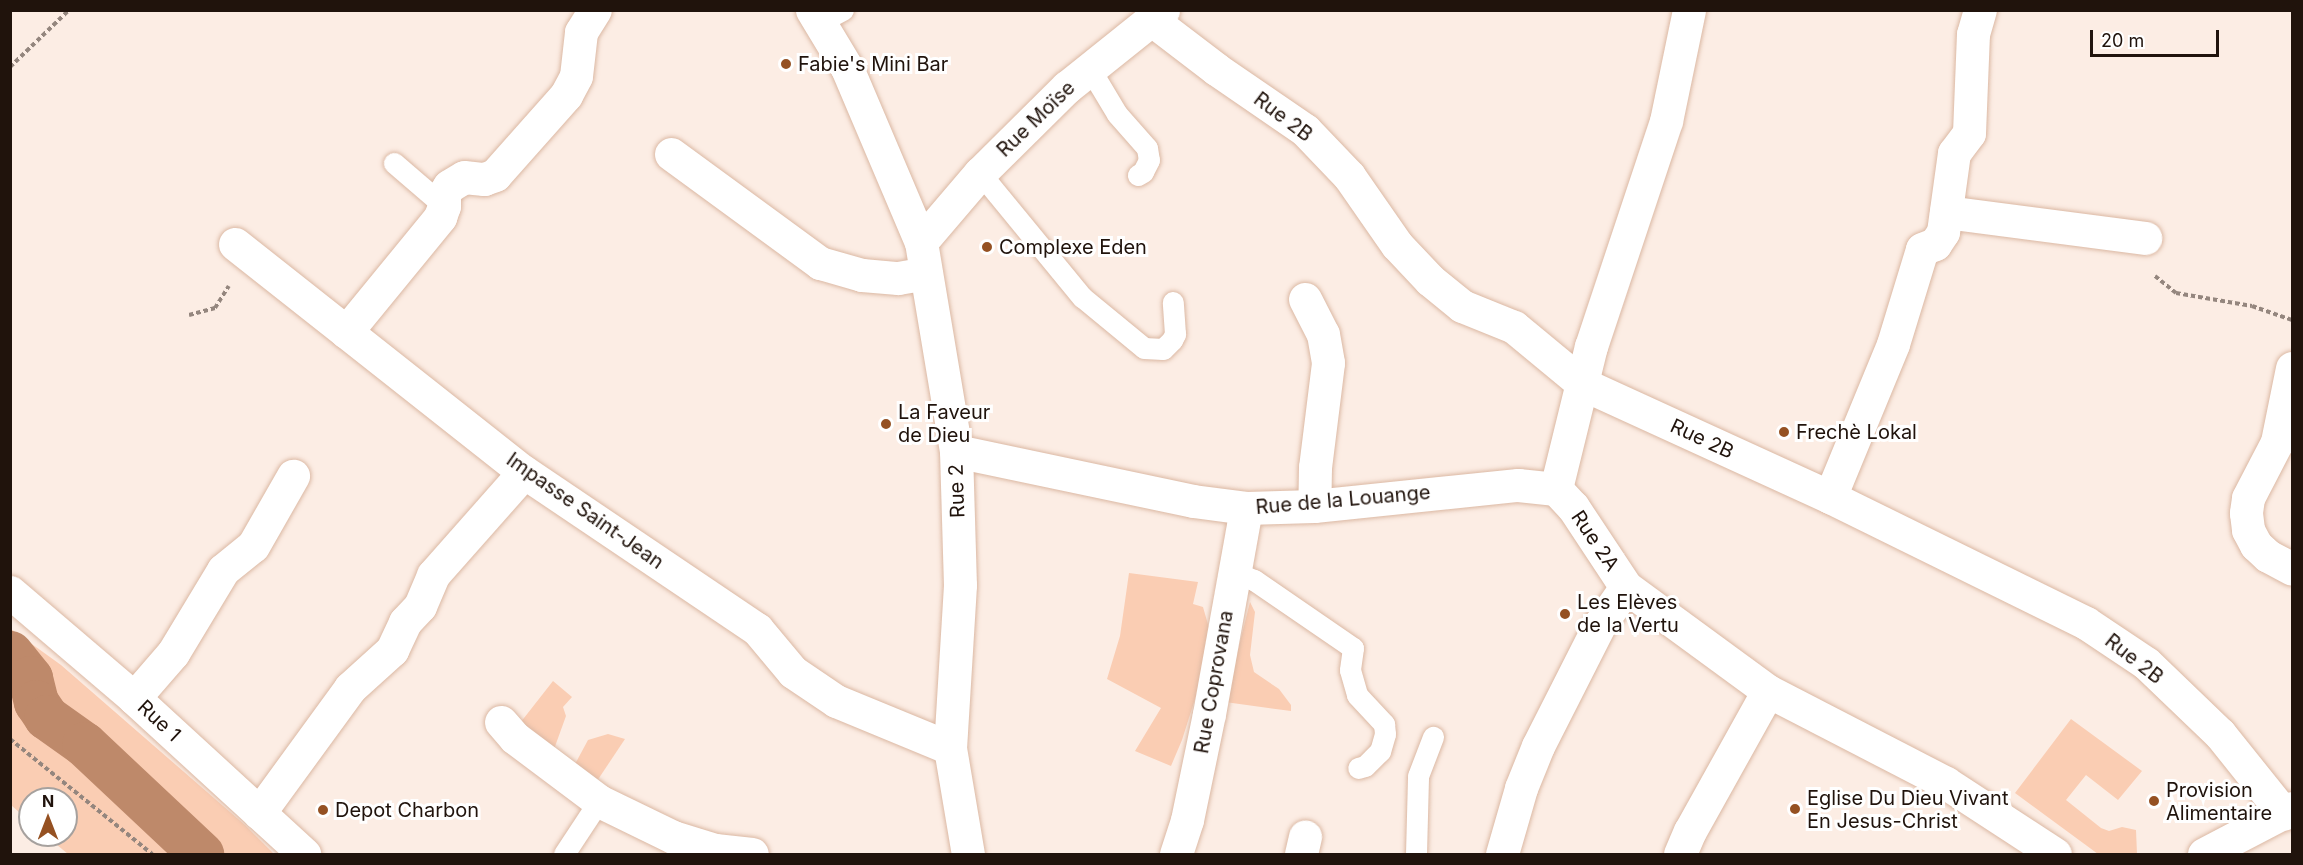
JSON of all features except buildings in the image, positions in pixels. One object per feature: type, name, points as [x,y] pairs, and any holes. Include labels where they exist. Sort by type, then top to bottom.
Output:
[{"type":"street","points":[[346,332],[440,217],[444,206],[444,194],[449,186],[464,177],[484,179],[495,175],[566,95],[576,76],[580,32],[595,10]]},
{"type":"street","points":[[1556,489],[1591,346],[1666,121],[1689,10]]},
{"type":"street","points":[[1830,497],[1893,344],[1922,249],[1929,248],[1940,238],[1954,153],[1969,133],[1973,34],[1980,10]]},
{"type":"street","name":"Rue 2","points":[[825,14],[923,257],[956,451],[960,585],[950,748],[968,854]]},
{"type":"street","name":"Rue 2B","points":[[1158,15],[1216,69],[1305,130],[1349,176],[1397,245],[1430,280],[1462,306],[1514,327],[1583,384],[1830,497],[2086,623],[2146,663],[2220,734],[2288,811]]},
{"type":"street","name":"Rue Moïse","points":[[923,257],[980,173],[1067,87],[1158,15]]},
{"type":"street","points":[[671,154],[820,263],[862,275],[898,278],[923,257]]},
{"type":"street","points":[[1946,212],[2145,238]]},
{"type":"street","name":"Impasse Saint-Jean","points":[[241,250],[524,472],[757,628],[793,672],[837,701],[950,748]]},
{"type":"street","points":[[1305,299],[1323,334],[1328,363],[1314,467],[1314,506]]},
{"type":"street","points":[[2292,368],[2277,442],[2248,498],[2246,513],[2248,530],[2256,545],[2268,556],[2292,569]]},
{"type":"street","name":"Rue de la Louange","points":[[956,451],[1193,501],[1246,508],[1314,506],[1518,485],[1556,489]]},
{"type":"street","points":[[259,813],[350,688],[392,650],[405,622],[420,606],[433,575],[524,472]]},
{"type":"street","points":[[134,698],[173,653],[223,570],[253,546],[293,476]]},
{"type":"street","name":"Rue 2A","points":[[1556,489],[1573,507],[1626,587],[1767,691],[1946,783],[2055,855]]},
{"type":"street","name":"Rue Coprovana","points":[[1176,855],[1187,820],[1246,508]]},
{"type":"street","points":[[1502,855],[1521,788],[1538,746],[1600,624],[1626,587]]},
{"type":"street","name":"Rue 1","points":[[10,591],[134,698],[304,855]]},
{"type":"street","points":[[1680,855],[1690,831],[1767,691]]},
{"type":"street","points":[[501,722],[515,738],[600,801],[673,837],[715,850],[752,855]]},
{"type":"street","points":[[2204,855],[2288,811]]},
{"type":"lane","points":[[1090,69],[1118,114],[1147,148],[1149,160],[1143,172],[1138,175]]},
{"type":"lane","points":[[394,163],[444,206]]},
{"type":"lane","points":[[980,173],[1082,297],[1144,348],[1163,349],[1172,340],[1175,334],[1173,302]]},
{"type":"lane","points":[[1234,572],[1254,580],[1353,648],[1350,670],[1356,695],[1384,724],[1385,734],[1380,751],[1365,766],[1358,768]]},
{"type":"lane","points":[[1416,855],[1418,776],[1433,737]]},
{"type":"lane","points":[[564,855],[600,801]]},
{"type":"path","points":[[10,68],[69,10]]},
{"type":"path","points":[[2145,238],[2153,274],[2176,292],[2260,308],[2292,320]]},
{"type":"path","points":[[189,315],[215,308],[241,250]]},
{"type":"path","points":[[10,739],[152,855]]},
{"type":"shaded area","points":[[1129,573],[1198,582],[1193,604],[1203,607],[1209,628],[1208,658],[1182,740],[1171,766],[1135,751],[1161,708],[1107,679],[1120,636]]},
{"type":"shaded area","points":[[1250,602],[1255,612],[1250,655],[1254,672],[1279,689],[1291,705],[1291,711],[1225,702]]},
{"type":"shaded area","points":[[11,629],[61,665],[245,825],[274,854],[215,854],[182,824],[144,776],[45,700],[38,678],[29,661],[11,643]]},
{"type":"shaded area","points":[[10,676],[29,710],[67,751],[142,810],[190,854],[68,854],[60,847],[78,847],[78,787],[18,787],[18,811],[11,805]]},
{"type":"shaded area","points":[[553,681],[572,697],[563,707],[566,716],[553,752],[513,732]]},
{"type":"shaded area","points":[[2071,719],[2142,771],[2118,800],[2086,775],[2066,800],[2101,828],[2109,831],[2122,827],[2136,830],[2137,854],[2098,854],[2015,793]]},
{"type":"shaded area","points":[[608,734],[625,739],[595,784],[574,766],[588,740]]},
{"type":"waterway","points":[[10,653],[30,678],[36,702],[46,717],[84,744],[201,854]]},
{"type":"place","name":"Fabie's Mini Bar","points":[[786,64]]},
{"type":"place","name":"Complexe Eden","points":[[987,247]]},
{"type":"place","name":"La Faveur de Dieu","points":[[886,424]]},
{"type":"place","name":"Frechè Lokal","points":[[1784,432]]},
{"type":"place","name":"Les Elèves de la Vertu","points":[[1565,614]]},
{"type":"place","name":"Provision Alimentaire","points":[[2154,801]]},
{"type":"place","name":"Eglise Du Dieu Vivant En Jesus-Christ","points":[[1795,809]]},
{"type":"place","name":"Depot Charbon","points":[[323,810]]}]
